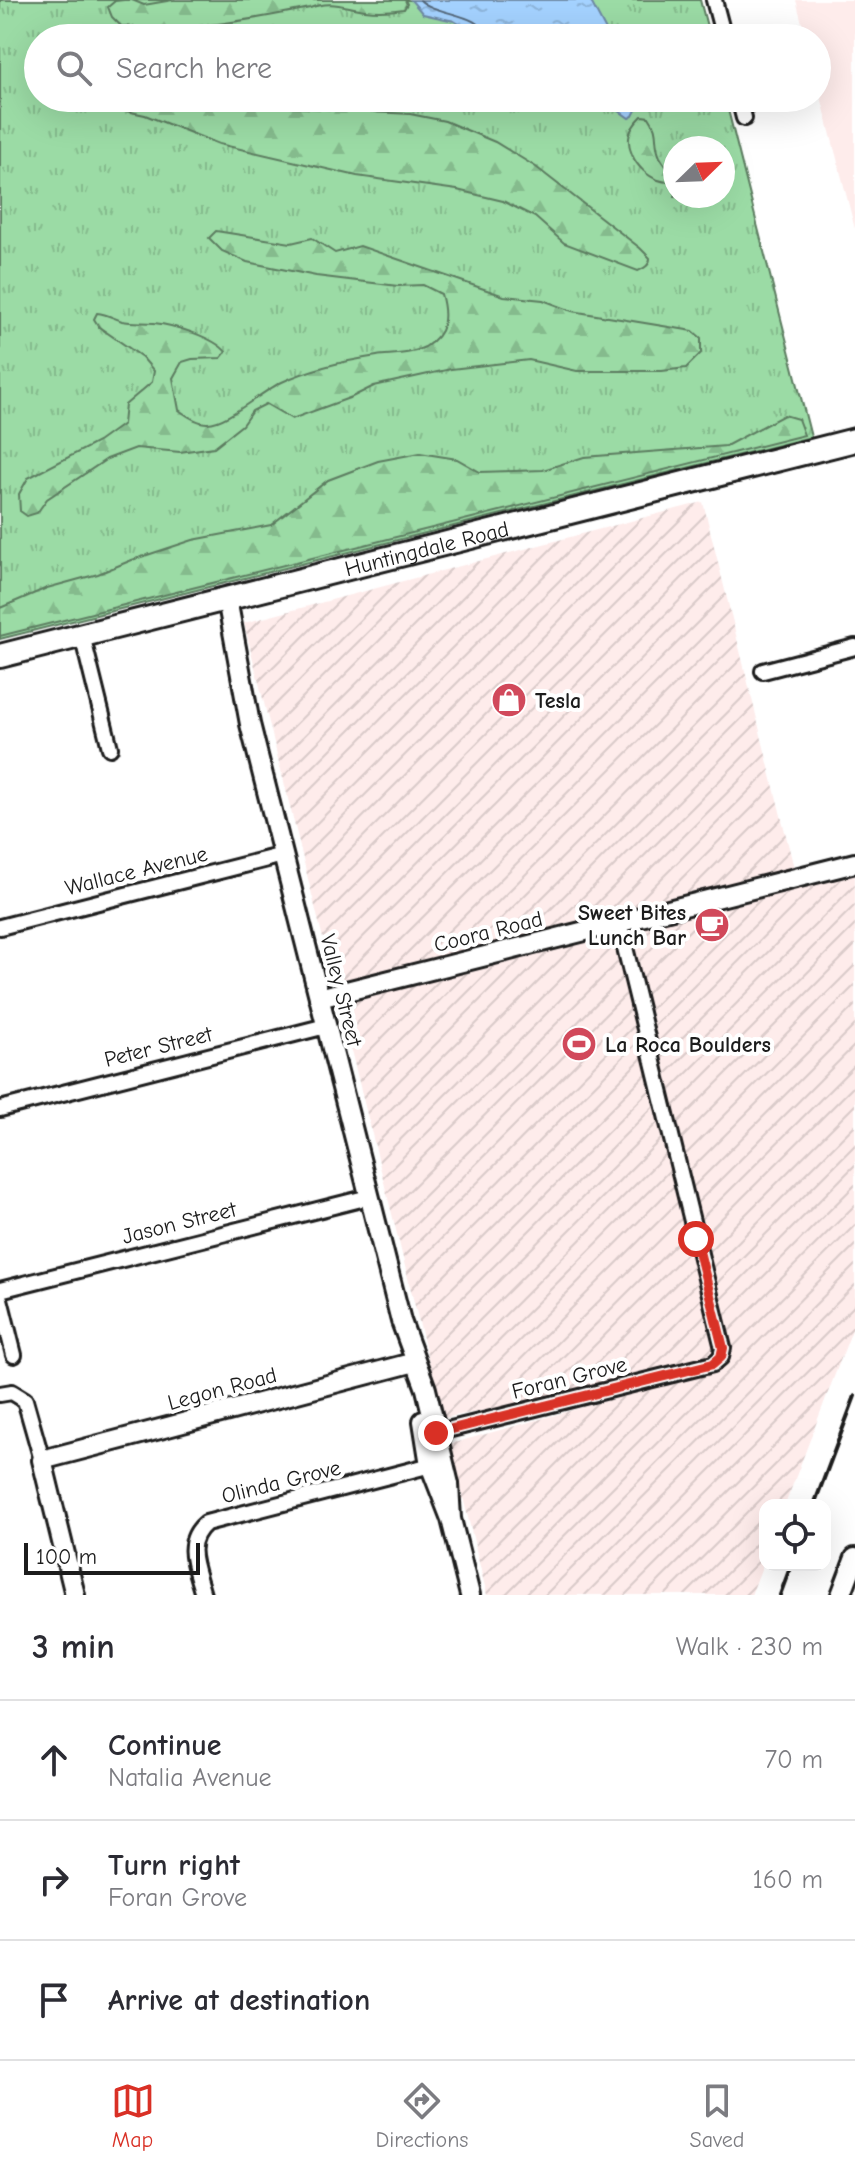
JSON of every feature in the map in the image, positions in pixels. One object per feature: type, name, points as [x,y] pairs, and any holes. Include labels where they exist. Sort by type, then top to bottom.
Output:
[{"type":"main road","name":"Huntingdale Road","points":[[0,656],[855,440]]},
{"type":"street","points":[[714,0],[720,24]]},
{"type":"street","points":[[742,112],[744,118]]},
{"type":"street","name":"Valley Street","points":[[221,600],[239,657],[238,671],[401,1321],[401,1342],[431,1434],[470,1595]]},
{"type":"street","points":[[82,635],[110,748]]},
{"type":"street","points":[[763,671],[855,647]]},
{"type":"street","name":"Wallace Avenue","points":[[0,927],[283,855]]},
{"type":"street","name":"Coora Road","points":[[319,998],[855,863]]},
{"type":"street","name":"Foran Grove","points":[[431,1434],[713,1364],[721,1357],[723,1348],[619,923]]},
{"type":"street","name":"Peter Street","points":[[0,1109],[326,1026]]},
{"type":"street","name":"Jason Street","points":[[0,1290],[369,1197]]},
{"type":"street","points":[[0,1299],[14,1355]]},
{"type":"street","name":"Legon Road","points":[[42,1460],[410,1363]]},
{"type":"street","points":[[0,1394],[18,1394],[25,1400],[75,1595]]},
{"type":"street","name":"Olinda Grove","points":[[203,1595],[191,1548],[194,1533],[206,1523],[437,1464]]},
{"type":"street","points":[[841,1595],[855,1558]]},
{"type":"shaded area","points":[[796,0],[855,0],[855,229],[825,112],[831,112],[831,24],[802,24]]},
{"type":"shaded area","points":[[703,502],[799,888],[855,874],[855,1322],[787,1499],[759,1499],[760,1571],[751,1595],[487,1595],[450,1444],[727,1367],[443,1418],[244,623]]},
{"type":"green space","points":[[0,0],[700,0],[706,24],[24,24],[24,112],[729,112],[735,136],[663,136],[663,208],[735,208],[735,137],[811,437],[0,639]]},
{"type":"green space","points":[[132,0],[144,5],[173,0],[405,0],[407,4],[404,9],[380,11],[325,5],[216,24],[119,24],[108,7],[115,1]]},
{"type":"green space","points":[[131,112],[375,112],[410,114],[445,121],[495,142],[536,167],[640,248],[650,261],[638,271],[564,243],[535,217],[503,201],[457,190],[357,176],[219,144]]},
{"type":"green space","points":[[642,116],[649,117],[652,122],[663,161],[663,181],[650,176],[632,155],[629,135]]},
{"type":"green space","points":[[216,231],[291,243],[312,238],[335,253],[360,246],[504,296],[543,300],[572,311],[693,331],[701,338],[701,353],[686,368],[662,371],[577,371],[529,360],[451,369],[374,386],[292,419],[266,404],[252,411],[242,425],[214,447],[180,452],[136,448],[107,459],[47,499],[37,513],[27,516],[20,511],[19,494],[28,478],[98,442],[123,424],[125,405],[152,382],[154,371],[142,357],[99,327],[94,319],[97,313],[122,321],[182,329],[212,341],[226,352],[221,358],[182,362],[173,378],[179,410],[207,423],[224,418],[293,377],[340,363],[413,352],[425,347],[438,336],[444,324],[441,294],[423,285],[398,286],[316,276],[247,262],[222,251],[209,238]]},
{"type":"green space","points":[[784,415],[798,419],[804,435],[0,636],[0,608],[47,588],[98,574],[193,540],[271,525],[328,480],[378,461],[420,453],[457,459],[480,472],[543,470],[584,457],[726,446]]},
{"type":"water","points":[[411,0],[590,0],[603,24],[459,24],[423,14]]},
{"type":"water","points":[[621,112],[635,112],[629,118]]},
{"type":"railway","points":[[816,1499],[855,1396]]},
{"type":"railway","points":[[780,1595],[789,1571]]},
{"type":"place","name":"Tesla","points":[[509,700]]},
{"type":"place","name":"Sweet Bites Lunch Bar","points":[[712,925]]},
{"type":"place","name":"La Roca Boulders","points":[[579,1044]]},
{"type":"route","points":[[436,1433],[713,1364],[721,1357],[723,1348],[696,1239]]}]
